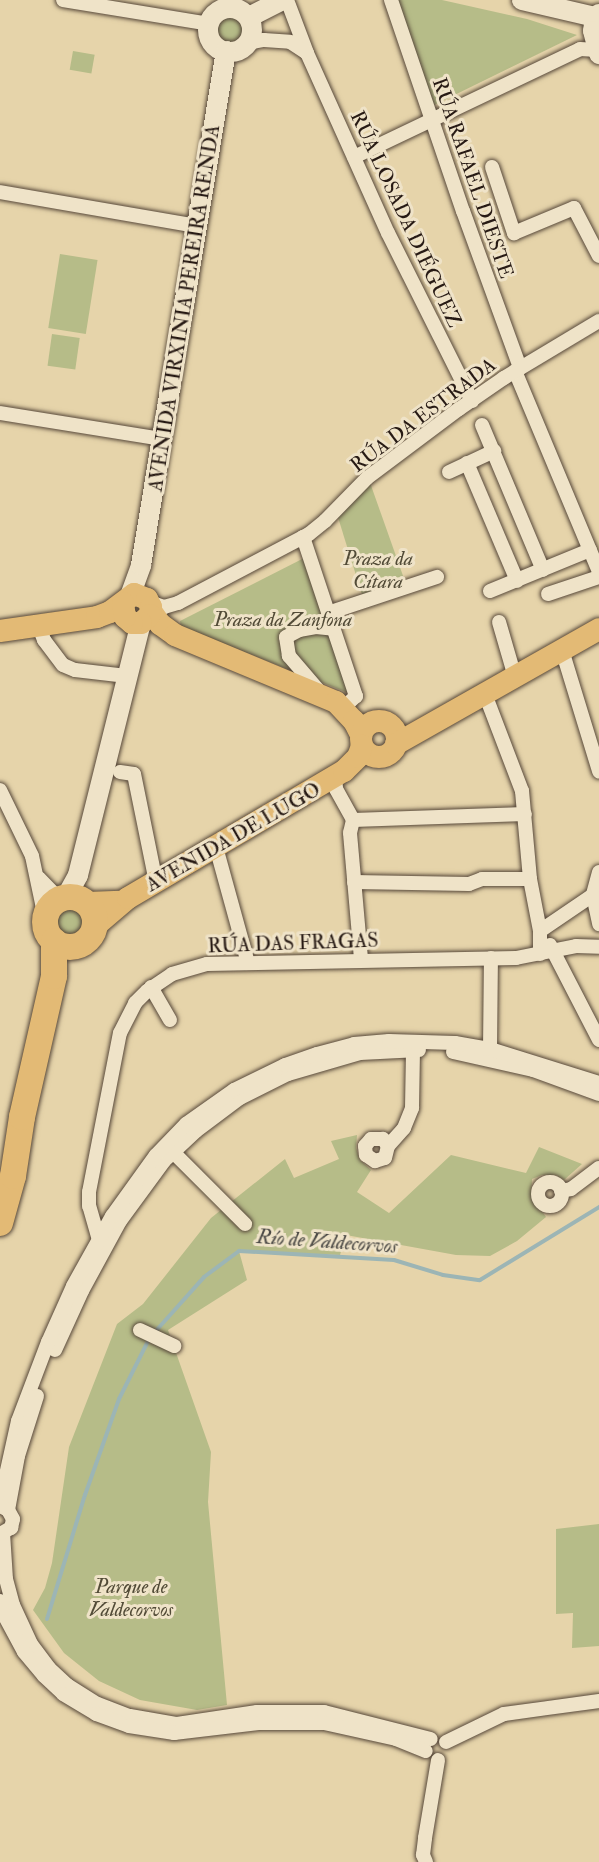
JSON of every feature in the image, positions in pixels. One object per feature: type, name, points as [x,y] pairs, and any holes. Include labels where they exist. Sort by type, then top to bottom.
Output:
[{"type":"highway","points":[[73,902],[89,938],[63,944],[46,927],[73,902]]},
{"type":"highway","points":[[0,1223],[13,1176],[22,1117],[63,944]]},
{"type":"main road","points":[[239,8],[253,30],[248,43],[238,50],[226,51],[214,44],[208,31],[209,24],[221,10],[283,0]]},
{"type":"main road","points":[[522,0],[597,15],[593,31],[598,52]]},
{"type":"main road","name":"AVENIDA VIRXINIA PEREIRA RENDA","points":[[73,902],[126,676],[138,614],[141,565],[226,51]]},
{"type":"main road","points":[[0,631],[138,614],[160,633],[175,635],[323,696],[344,708],[374,741],[486,694],[599,629]]},
{"type":"main road","name":"AVENIDA DE LUGO","points":[[73,902],[121,902],[340,774],[374,741]]},
{"type":"street","points":[[63,0],[209,24]]},
{"type":"street","points":[[152,14],[153,0]]},
{"type":"street","name":"RÚA LOSADA DIÉGUEZ","points":[[287,0],[307,53],[388,233],[472,401]]},
{"type":"street","name":"RÚA RAFAEL DIESTE","points":[[391,0],[517,370],[599,572]]},
{"type":"street","points":[[248,43],[264,40],[290,42],[307,53]]},
{"type":"street","points":[[354,157],[580,49],[598,52]]},
{"type":"street","points":[[492,167],[514,233],[574,208],[599,256]]},
{"type":"street","points":[[0,192],[197,226]]},
{"type":"street","name":"RÚA DA ESTRADA","points":[[138,614],[178,603],[303,537],[326,521],[367,478],[472,401],[517,370],[599,321]]},
{"type":"street","points":[[0,413],[162,439]]},
{"type":"street","points":[[482,425],[543,570]]},
{"type":"street","points":[[449,472],[494,451]]},
{"type":"street","points":[[467,463],[517,581]]},
{"type":"street","points":[[303,537],[356,696],[344,708]]},
{"type":"street","points":[[490,591],[590,550]]},
{"type":"street","points":[[328,613],[437,578]]},
{"type":"street","points":[[548,594],[599,578]]},
{"type":"street","points":[[499,622],[515,677]]},
{"type":"street","points":[[39,627],[44,640],[63,665],[75,670],[126,676]]},
{"type":"street","points":[[323,696],[289,656],[286,637],[299,630],[334,629]]},
{"type":"street","points":[[562,650],[599,771]]},
{"type":"street","points":[[486,694],[522,791],[530,879],[540,931],[547,952],[599,1041],[599,1052]]},
{"type":"street","points":[[120,772],[134,774],[156,882]]},
{"type":"street","points":[[340,774],[336,789],[354,820],[350,833],[361,960]]},
{"type":"street","points":[[0,790],[32,856],[38,877],[73,902]]},
{"type":"street","points":[[354,820],[525,814]]},
{"type":"street","points":[[216,847],[248,963]]},
{"type":"street","points":[[599,872],[593,895],[599,924]]},
{"type":"street","points":[[354,882],[469,884],[482,879],[530,879]]},
{"type":"street","points":[[540,931],[593,895]]},
{"type":"street","name":"RÚA DAS FRAGAS","points":[[99,1240],[89,1206],[89,1192],[120,1033],[135,1004],[151,987],[185,968],[207,964],[491,958],[587,945],[599,947]]},
{"type":"street","points":[[490,1049],[491,958]]},
{"type":"street","points":[[151,987],[170,1020]]},
{"type":"street","points":[[3,1506],[18,1421],[60,1313],[99,1240],[126,1196],[156,1155],[186,1125],[234,1090],[266,1074],[317,1054],[354,1044],[413,1041],[455,1043],[490,1049],[598,1085]]},
{"type":"street","points":[[3,1506],[27,1426],[69,1318],[120,1221],[173,1152],[195,1131],[240,1098],[288,1074],[360,1053],[412,1050],[453,1052],[598,1085]]},
{"type":"street","points":[[388,1146],[404,1128],[412,1108],[412,1050]]},
{"type":"street","points":[[173,1152],[245,1224]]},
{"type":"street","points":[[561,1191],[571,1190],[599,1168]]},
{"type":"street","points":[[140,1329],[174,1346]]},
{"type":"street","points":[[3,1506],[12,1515],[12,1524],[2,1533],[6,1579],[13,1605],[31,1644],[49,1668],[67,1685],[98,1704],[130,1716],[177,1724],[257,1712],[324,1712],[429,1745]]},
{"type":"street","points":[[0,1601],[3,1613],[24,1652],[44,1676],[63,1694],[96,1714],[129,1726],[174,1733],[258,1723],[324,1723],[396,1740],[429,1745],[441,1738],[446,1742],[447,1753],[438,1760],[421,1860]]},
{"type":"street","points":[[446,1742],[504,1714],[599,1701]]},
{"type":"street","points":[[429,1745],[429,1756],[438,1760]]},
{"type":"green space","points":[[393,0],[442,0],[527,19],[577,35],[426,109]]},
{"type":"green space","points":[[231,17],[240,21],[244,30],[240,39],[231,43],[222,39],[218,30],[222,21]]},
{"type":"green space","points":[[73,51],[95,55],[91,74],[70,70]]},
{"type":"green space","points":[[60,254],[98,260],[86,334],[48,328]]},
{"type":"green space","points":[[52,334],[80,338],[75,370],[48,366]]},
{"type":"green space","name":"Praza da Cítara","points":[[368,477],[407,587],[364,601],[336,511]]},
{"type":"green space","name":"Praza da Zanfona","points":[[310,555],[356,696],[181,627],[180,621]]},
{"type":"green space","points":[[70,906],[81,910],[85,921],[81,932],[70,936],[59,932],[55,921],[59,910]]},
{"type":"green space","name":"Parque de Valdecorvos","points":[[357,1135],[356,1148],[360,1160],[371,1170],[357,1192],[389,1213],[451,1155],[526,1173],[539,1147],[582,1164],[564,1180],[556,1175],[542,1175],[532,1179],[531,1196],[546,1217],[517,1241],[490,1256],[456,1255],[346,1235],[340,1255],[239,1251],[247,1280],[168,1330],[211,1452],[208,1502],[227,1705],[197,1710],[140,1700],[99,1681],[64,1653],[33,1610],[45,1588],[52,1563],[69,1447],[117,1324],[143,1304],[211,1218],[285,1159],[294,1178],[339,1159],[331,1141]]},
{"type":"green space","points":[[599,1524],[599,1646],[572,1648],[573,1613],[556,1614],[556,1529]]},
{"type":"waterway","name":"Río de Valdecorvos","points":[[154,1333],[204,1277],[239,1251],[394,1260],[443,1275],[480,1280],[599,1207]]},
{"type":"waterway","name":"Río de Valdecorvos","points":[[47,1619],[85,1495],[119,1399],[149,1339]]}]
